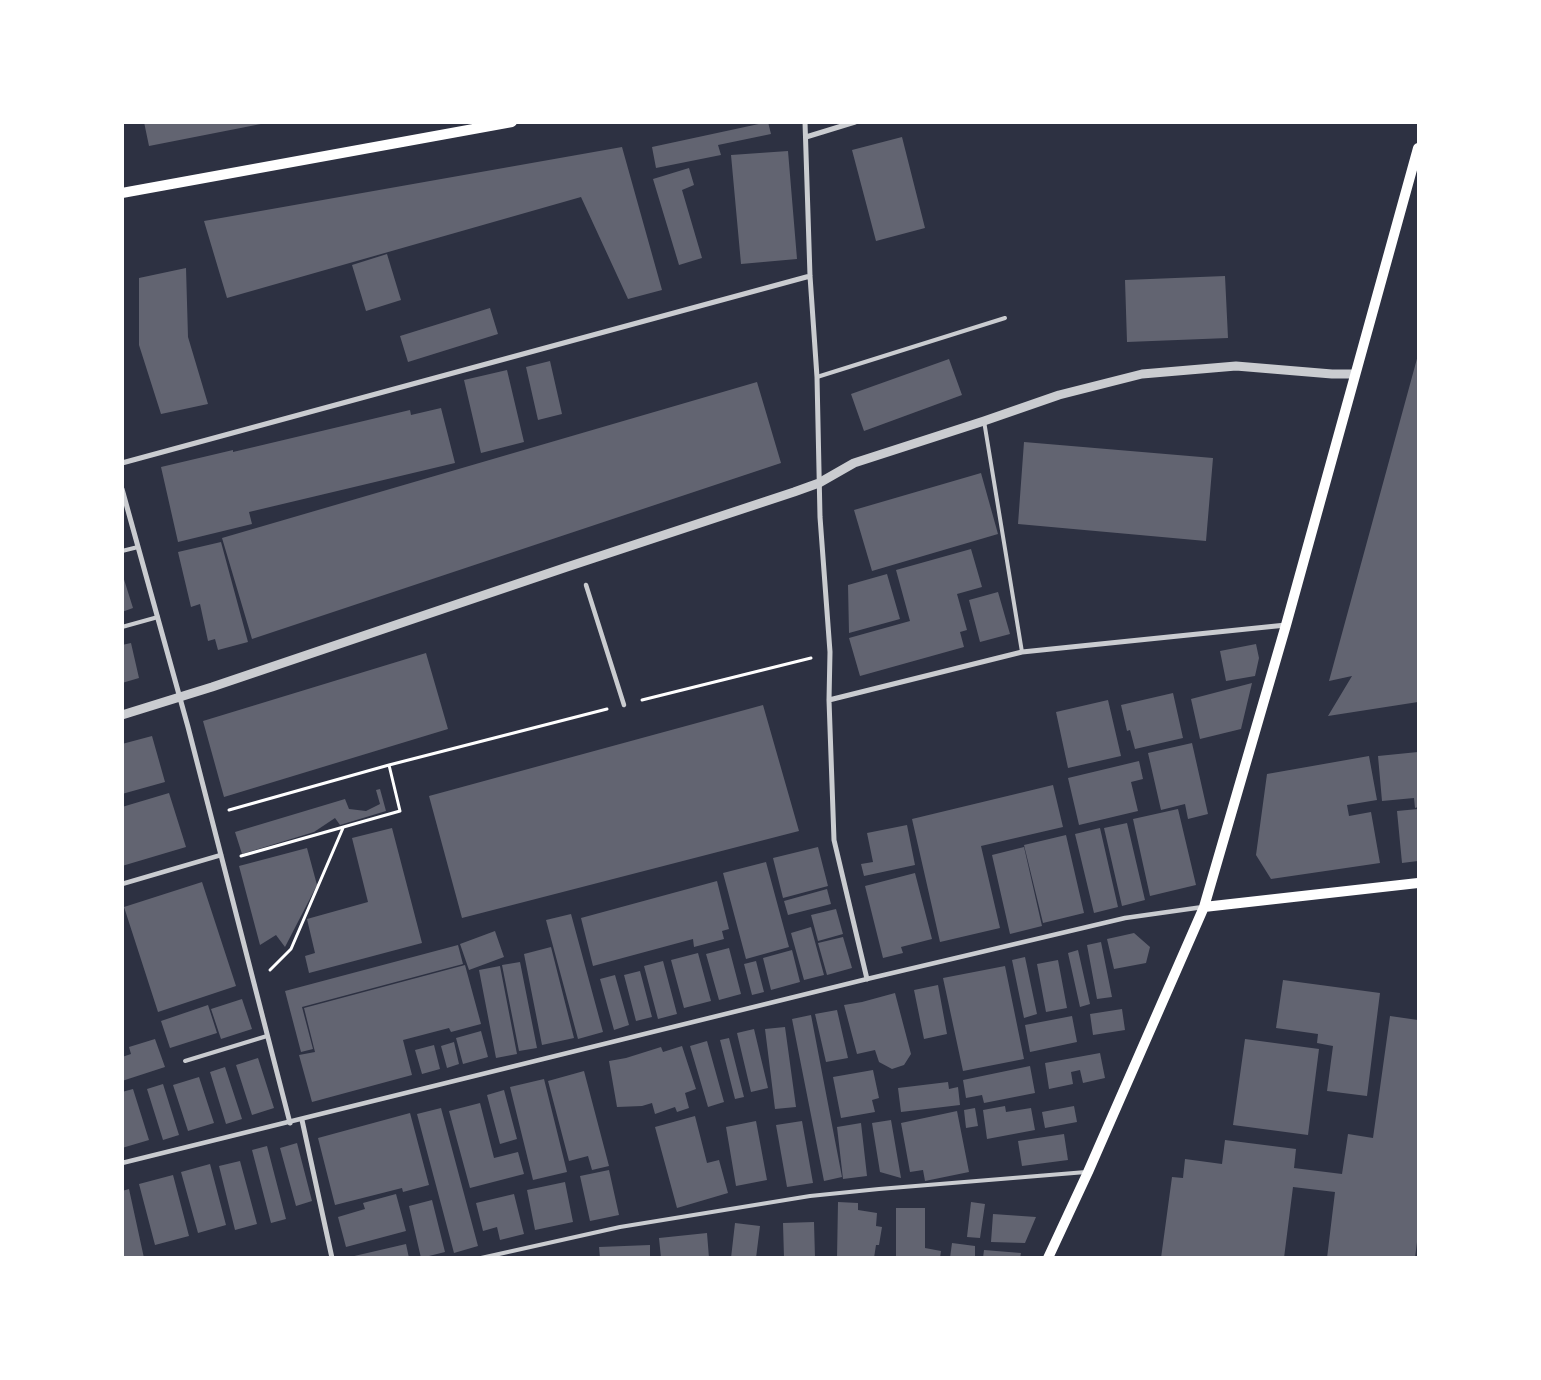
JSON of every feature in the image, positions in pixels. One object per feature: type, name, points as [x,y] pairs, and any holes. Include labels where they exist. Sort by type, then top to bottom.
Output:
[{"type":"main road","points":[[122,193],[512,122]]},
{"type":"main road","points":[[1048,1258],[1088,1172],[1204,906],[1286,625],[1418,148]]},
{"type":"main road","points":[[1204,906],[1418,883]]},
{"type":"street","points":[[805,122],[810,276],[817,377],[820,518],[830,652],[829,700],[834,840],[867,979]]},
{"type":"street","points":[[806,137],[855,122]]},
{"type":"street","points":[[122,463],[810,276]]},
{"type":"street","points":[[122,715],[819,483],[854,463],[984,422],[1059,395],[1142,374],[1236,366],[1332,374],[1355,374]]},
{"type":"street","points":[[122,489],[180,697],[290,1123]]},
{"type":"street","points":[[586,585],[624,705]]},
{"type":"street","points":[[829,700],[1022,652],[1286,625]]},
{"type":"street","points":[[122,884],[221,855]]},
{"type":"street","points":[[122,1163],[867,979],[1125,918],[1204,906]]},
{"type":"street","points":[[302,1120],[332,1258]]},
{"type":"lane","points":[[817,377],[1005,318]]},
{"type":"lane","points":[[984,422],[1022,652]]},
{"type":"lane","points":[[122,551],[138,547]]},
{"type":"lane","points":[[122,627],[158,617]]},
{"type":"lane","points":[[185,1061],[267,1036]]},
{"type":"lane","points":[[480,1258],[620,1227],[810,1196],[879,1188],[1088,1172]]},
{"type":"path","points":[[221,812],[388,764],[793,663],[830,652]]},
{"type":"path","points":[[233,858],[400,811],[388,764]]},
{"type":"path","points":[[254,985],[292,949],[343,827]]},
{"type":"building","points":[[144,122],[266,122],[266,123],[149,146]]},
{"type":"building","points":[[768,122],[771,134],[718,145],[721,155],[656,168],[652,147]]},
{"type":"building","points":[[902,137],[925,228],[876,241],[852,150]]},
{"type":"building","points":[[622,147],[662,290],[628,299],[581,197],[227,298],[204,221]]},
{"type":"building","points":[[788,151],[797,259],[741,264],[731,155]]},
{"type":"building","points":[[689,168],[694,185],[682,190],[702,258],[679,265],[653,179]]},
{"type":"building","points":[[387,254],[401,300],[366,311],[352,265]]},
{"type":"building","points":[[186,268],[188,337],[208,404],[161,414],[139,345],[139,278]]},
{"type":"building","points":[[1225,276],[1228,338],[1127,342],[1125,280]]},
{"type":"building","points":[[490,308],[498,334],[408,362],[400,336]]},
{"type":"building","points":[[1418,355],[1418,702],[1328,716],[1352,676],[1329,681]]},
{"type":"building","points":[[949,359],[962,395],[864,431],[851,394]]},
{"type":"building","points":[[550,361],[562,414],[538,420],[526,367]]},
{"type":"building","points":[[507,370],[524,442],[481,453],[464,380]]},
{"type":"building","points":[[757,382],[781,463],[252,639],[222,538]]},
{"type":"building","points":[[441,408],[455,463],[249,512],[252,524],[178,542],[161,467],[410,410],[411,415]]},
{"type":"building","points":[[1024,442],[1213,458],[1206,541],[1018,524]]},
{"type":"building","points":[[981,473],[998,534],[872,571],[854,510]]},
{"type":"building","points":[[221,542],[248,642],[218,650],[215,639],[208,641],[200,604],[191,607],[178,552]]},
{"type":"building","points":[[971,549],[982,587],[957,594],[967,630],[960,632],[964,647],[860,676],[849,638],[910,621],[896,570]]},
{"type":"building","points":[[122,573],[133,608],[122,612]]},
{"type":"building","points":[[887,574],[900,619],[849,633],[848,585]]},
{"type":"building","points":[[998,592],[1010,634],[980,642],[969,600]]},
{"type":"building","points":[[131,643],[139,678],[122,683],[122,645]]},
{"type":"building","points":[[1256,644],[1259,658],[1255,676],[1226,681],[1220,651]]},
{"type":"building","points":[[426,653],[448,729],[224,797],[203,721]]},
{"type":"building","points":[[1252,683],[1241,729],[1200,739],[1191,699]]},
{"type":"building","points":[[1173,693],[1183,738],[1135,749],[1130,730],[1127,731],[1121,705]]},
{"type":"building","points":[[1108,700],[1121,756],[1068,768],[1056,712]]},
{"type":"building","points":[[763,705],[799,831],[462,918],[429,796]]},
{"type":"building","points":[[152,736],[165,782],[122,794],[122,744]]},
{"type":"building","points":[[1192,743],[1208,814],[1188,819],[1185,804],[1161,810],[1148,753]]},
{"type":"building","points":[[1418,752],[1418,807],[1415,808],[1414,798],[1382,801],[1378,756]]},
{"type":"building","points":[[1369,756],[1377,800],[1347,805],[1349,816],[1371,812],[1380,863],[1271,879],[1256,855],[1267,774]]},
{"type":"building","points":[[1139,761],[1143,779],[1131,782],[1138,811],[1079,825],[1068,778]]},
{"type":"building","points":[[1053,785],[1063,827],[981,846],[1000,928],[940,942],[912,819]]},
{"type":"building","points":[[380,789],[386,811],[340,825],[335,818],[314,832],[242,854],[235,832],[345,799],[349,809],[366,811],[380,804],[376,790]]},
{"type":"building","points":[[169,793],[186,847],[122,866],[122,807]]},
{"type":"building","points":[[1178,809],[1196,885],[1150,896],[1133,819]]},
{"type":"building","points":[[1418,809],[1418,861],[1402,863],[1397,811]]},
{"type":"building","points":[[1127,823],[1145,900],[1122,906],[1104,828]]},
{"type":"building","points":[[907,825],[915,865],[864,876],[861,864],[873,862],[867,833]]},
{"type":"building","points":[[392,828],[422,943],[309,973],[305,956],[315,953],[307,919],[368,902],[352,838]]},
{"type":"building","points":[[1100,828],[1118,907],[1094,913],[1075,834]]},
{"type":"building","points":[[1066,835],[1084,913],[1043,923],[1024,845]]},
{"type":"building","points":[[818,847],[828,886],[783,898],[773,858]]},
{"type":"building","points":[[1024,847],[1042,926],[1010,934],[992,855]]},
{"type":"building","points":[[307,848],[317,885],[285,947],[276,935],[260,945],[239,866]]},
{"type":"building","points":[[766,862],[789,947],[746,959],[723,873]]},
{"type":"building","points":[[915,873],[932,939],[901,947],[903,953],[883,958],[865,886]]},
{"type":"building","points":[[717,881],[729,929],[722,931],[724,939],[694,947],[693,939],[593,966],[581,918]]},
{"type":"building","points":[[202,882],[236,986],[158,1012],[124,907]]},
{"type":"building","points":[[827,889],[831,904],[788,915],[784,901]]},
{"type":"building","points":[[836,909],[843,934],[818,941],[811,915]]},
{"type":"building","points":[[571,914],[603,1032],[578,1039],[546,920]]},
{"type":"building","points":[[811,927],[824,975],[804,980],[791,933]]},
{"type":"building","points":[[495,931],[504,957],[469,970],[460,944]]},
{"type":"building","points":[[1134,933],[1150,947],[1146,963],[1114,969],[1107,939]]},
{"type":"building","points":[[843,937],[852,968],[827,975],[818,943]]},
{"type":"building","points":[[1101,942],[1112,997],[1097,999],[1087,945]]},
{"type":"building","points":[[458,945],[463,964],[302,1007],[313,1049],[301,1052],[285,991]]},
{"type":"building","points":[[551,947],[574,1038],[542,1045],[524,954]]},
{"type":"building","points":[[729,948],[741,994],[719,1000],[706,954]]},
{"type":"building","points":[[792,950],[800,982],[771,990],[763,958]]},
{"type":"building","points":[[1078,950],[1090,1004],[1080,1007],[1068,953]]},
{"type":"building","points":[[698,953],[711,1001],[684,1008],[671,960]]},
{"type":"building","points":[[1025,957],[1037,1014],[1024,1018],[1012,960]]},
{"type":"building","points":[[1058,960],[1067,1008],[1046,1012],[1037,964]]},
{"type":"building","points":[[663,961],[677,1014],[658,1019],[644,966]]},
{"type":"building","points":[[756,961],[764,992],[752,995],[744,964]]},
{"type":"building","points":[[520,962],[537,1048],[519,1051],[502,965]]},
{"type":"building","points":[[465,965],[481,1024],[451,1032],[449,1028],[403,1040],[412,1075],[312,1102],[299,1055],[315,1052],[304,1008]]},
{"type":"building","points":[[500,966],[517,1054],[496,1058],[479,970]]},
{"type":"building","points":[[1005,966],[1024,1059],[963,1071],[943,978]]},
{"type":"building","points":[[640,971],[652,1017],[636,1021],[624,975]]},
{"type":"building","points":[[615,975],[629,1025],[614,1030],[600,979]]},
{"type":"building","points":[[1283,980],[1380,993],[1367,1096],[1327,1091],[1333,1046],[1317,1043],[1318,1034],[1276,1028]]},
{"type":"building","points":[[938,985],[947,1034],[924,1039],[914,990]]},
{"type":"building","points":[[895,993],[911,1054],[904,1065],[892,1069],[879,1062],[875,1050],[857,1054],[844,1005]]},
{"type":"building","points":[[242,999],[252,1029],[221,1039],[211,1009]]},
{"type":"building","points":[[208,1005],[217,1033],[170,1048],[161,1021]]},
{"type":"building","points":[[1122,1009],[1125,1030],[1093,1035],[1090,1014]]},
{"type":"building","points":[[837,1010],[848,1058],[826,1062],[815,1014]]},
{"type":"building","points":[[811,1015],[842,1177],[824,1181],[792,1019]]},
{"type":"building","points":[[1072,1016],[1077,1042],[1030,1052],[1025,1025]]},
{"type":"building","points":[[1390,1016],[1418,1020],[1418,1234],[1415,1258],[1327,1258],[1335,1192],[1293,1187],[1284,1258],[1161,1258],[1172,1177],[1183,1178],[1185,1159],[1222,1164],[1225,1140],[1296,1149],[1294,1168],[1342,1174],[1348,1134],[1373,1138]]},
{"type":"building","points":[[785,1027],[796,1107],[775,1109],[765,1029]]},
{"type":"building","points":[[754,1029],[768,1088],[751,1092],[737,1033]]},
{"type":"building","points":[[481,1031],[488,1057],[463,1064],[456,1038]]},
{"type":"building","points":[[729,1038],[744,1097],[735,1099],[720,1040]]},
{"type":"building","points":[[155,1039],[165,1067],[122,1081],[122,1057],[131,1054],[129,1047]]},
{"type":"building","points":[[1245,1039],[1319,1049],[1308,1135],[1233,1125]]},
{"type":"building","points":[[707,1041],[724,1102],[708,1107],[690,1046]]},
{"type":"building","points":[[454,1042],[459,1064],[447,1068],[441,1046]]},
{"type":"building","points":[[434,1045],[440,1069],[422,1074],[415,1050]]},
{"type":"building","points":[[682,1046],[696,1089],[685,1093],[689,1108],[677,1112],[675,1107],[655,1114],[652,1103],[642,1106],[617,1107],[609,1061],[626,1058],[661,1047],[663,1052]]},
{"type":"building","points":[[1100,1053],[1105,1078],[1083,1083],[1080,1070],[1071,1072],[1073,1084],[1049,1089],[1045,1063]]},
{"type":"building","points":[[258,1058],[274,1108],[252,1115],[236,1065]]},
{"type":"building","points":[[1030,1066],[1035,1093],[984,1103],[982,1095],[966,1098],[963,1080]]},
{"type":"building","points":[[225,1067],[242,1119],[226,1124],[210,1072]]},
{"type":"building","points":[[873,1070],[879,1098],[872,1100],[875,1112],[841,1118],[833,1077]]},
{"type":"building","points":[[584,1071],[609,1166],[592,1170],[588,1156],[569,1161],[548,1081]]},
{"type":"building","points":[[199,1077],[214,1123],[188,1131],[173,1085]]},
{"type":"building","points":[[544,1079],[567,1172],[533,1180],[510,1087]]},
{"type":"building","points":[[948,1082],[949,1089],[958,1087],[960,1105],[901,1112],[898,1088]]},
{"type":"building","points":[[163,1084],[179,1135],[163,1140],[147,1089]]},
{"type":"building","points":[[133,1089],[149,1140],[122,1148],[122,1092]]},
{"type":"building","points":[[504,1090],[517,1139],[500,1144],[487,1095]]},
{"type":"building","points":[[480,1103],[494,1158],[518,1152],[524,1174],[470,1188],[449,1111]]},
{"type":"building","points":[[1005,1106],[1006,1112],[1031,1108],[1035,1130],[987,1139],[983,1110]]},
{"type":"building","points":[[1074,1106],[1077,1122],[1045,1128],[1042,1112]]},
{"type":"building","points":[[441,1108],[478,1246],[454,1253],[417,1114]]},
{"type":"building","points":[[975,1108],[978,1126],[966,1128],[964,1110]]},
{"type":"building","points":[[957,1111],[969,1172],[925,1181],[923,1170],[910,1172],[901,1123]]},
{"type":"building","points":[[410,1113],[429,1185],[403,1192],[402,1188],[335,1205],[318,1138]]},
{"type":"building","points":[[695,1116],[707,1163],[719,1160],[728,1193],[677,1208],[655,1127]]},
{"type":"building","points":[[891,1120],[901,1178],[880,1172],[872,1123]]},
{"type":"building","points":[[756,1121],[767,1180],[736,1186],[726,1127]]},
{"type":"building","points":[[802,1121],[813,1183],[787,1187],[776,1125]]},
{"type":"building","points":[[861,1123],[867,1176],[843,1179],[837,1127]]},
{"type":"building","points":[[1064,1134],[1068,1160],[1022,1166],[1018,1141]]},
{"type":"building","points":[[297,1143],[312,1201],[296,1206],[280,1148]]},
{"type":"building","points":[[267,1146],[286,1219],[271,1223],[252,1150]]},
{"type":"building","points":[[240,1161],[257,1224],[235,1230],[219,1166]]},
{"type":"building","points":[[210,1164],[226,1225],[198,1233],[181,1172]]},
{"type":"building","points":[[609,1170],[619,1215],[590,1221],[580,1176]]},
{"type":"building","points":[[173,1175],[189,1236],[155,1245],[139,1184]]},
{"type":"building","points":[[565,1182],[573,1222],[535,1230],[527,1190]]},
{"type":"building","points":[[129,1189],[144,1258],[122,1258],[122,1191]]},
{"type":"building","points":[[396,1194],[406,1231],[346,1247],[338,1217],[365,1209],[363,1203]]},
{"type":"building","points":[[514,1194],[524,1234],[500,1240],[497,1227],[483,1231],[476,1203]]},
{"type":"building","points":[[432,1200],[445,1252],[421,1258],[409,1206]]},
{"type":"building","points":[[838,1202],[858,1203],[858,1210],[877,1213],[876,1226],[882,1227],[879,1245],[876,1245],[874,1258],[837,1258]]},
{"type":"building","points":[[971,1202],[985,1204],[980,1238],[967,1237]]},
{"type":"building","points":[[896,1208],[925,1208],[925,1248],[941,1251],[940,1258],[896,1258]]},
{"type":"building","points":[[993,1214],[1036,1217],[1025,1243],[991,1242]]},
{"type":"building","points":[[814,1222],[815,1258],[784,1258],[783,1223]]},
{"type":"building","points":[[735,1223],[760,1226],[756,1258],[731,1258]]},
{"type":"building","points":[[707,1233],[709,1258],[661,1258],[659,1238]]},
{"type":"building","points":[[952,1243],[975,1246],[975,1258],[950,1258]]},
{"type":"building","points":[[406,1244],[409,1258],[350,1258],[350,1257]]},
{"type":"building","points":[[650,1245],[650,1258],[600,1258],[599,1247]]},
{"type":"building","points":[[984,1250],[1021,1253],[1020,1258],[983,1258]]}]
